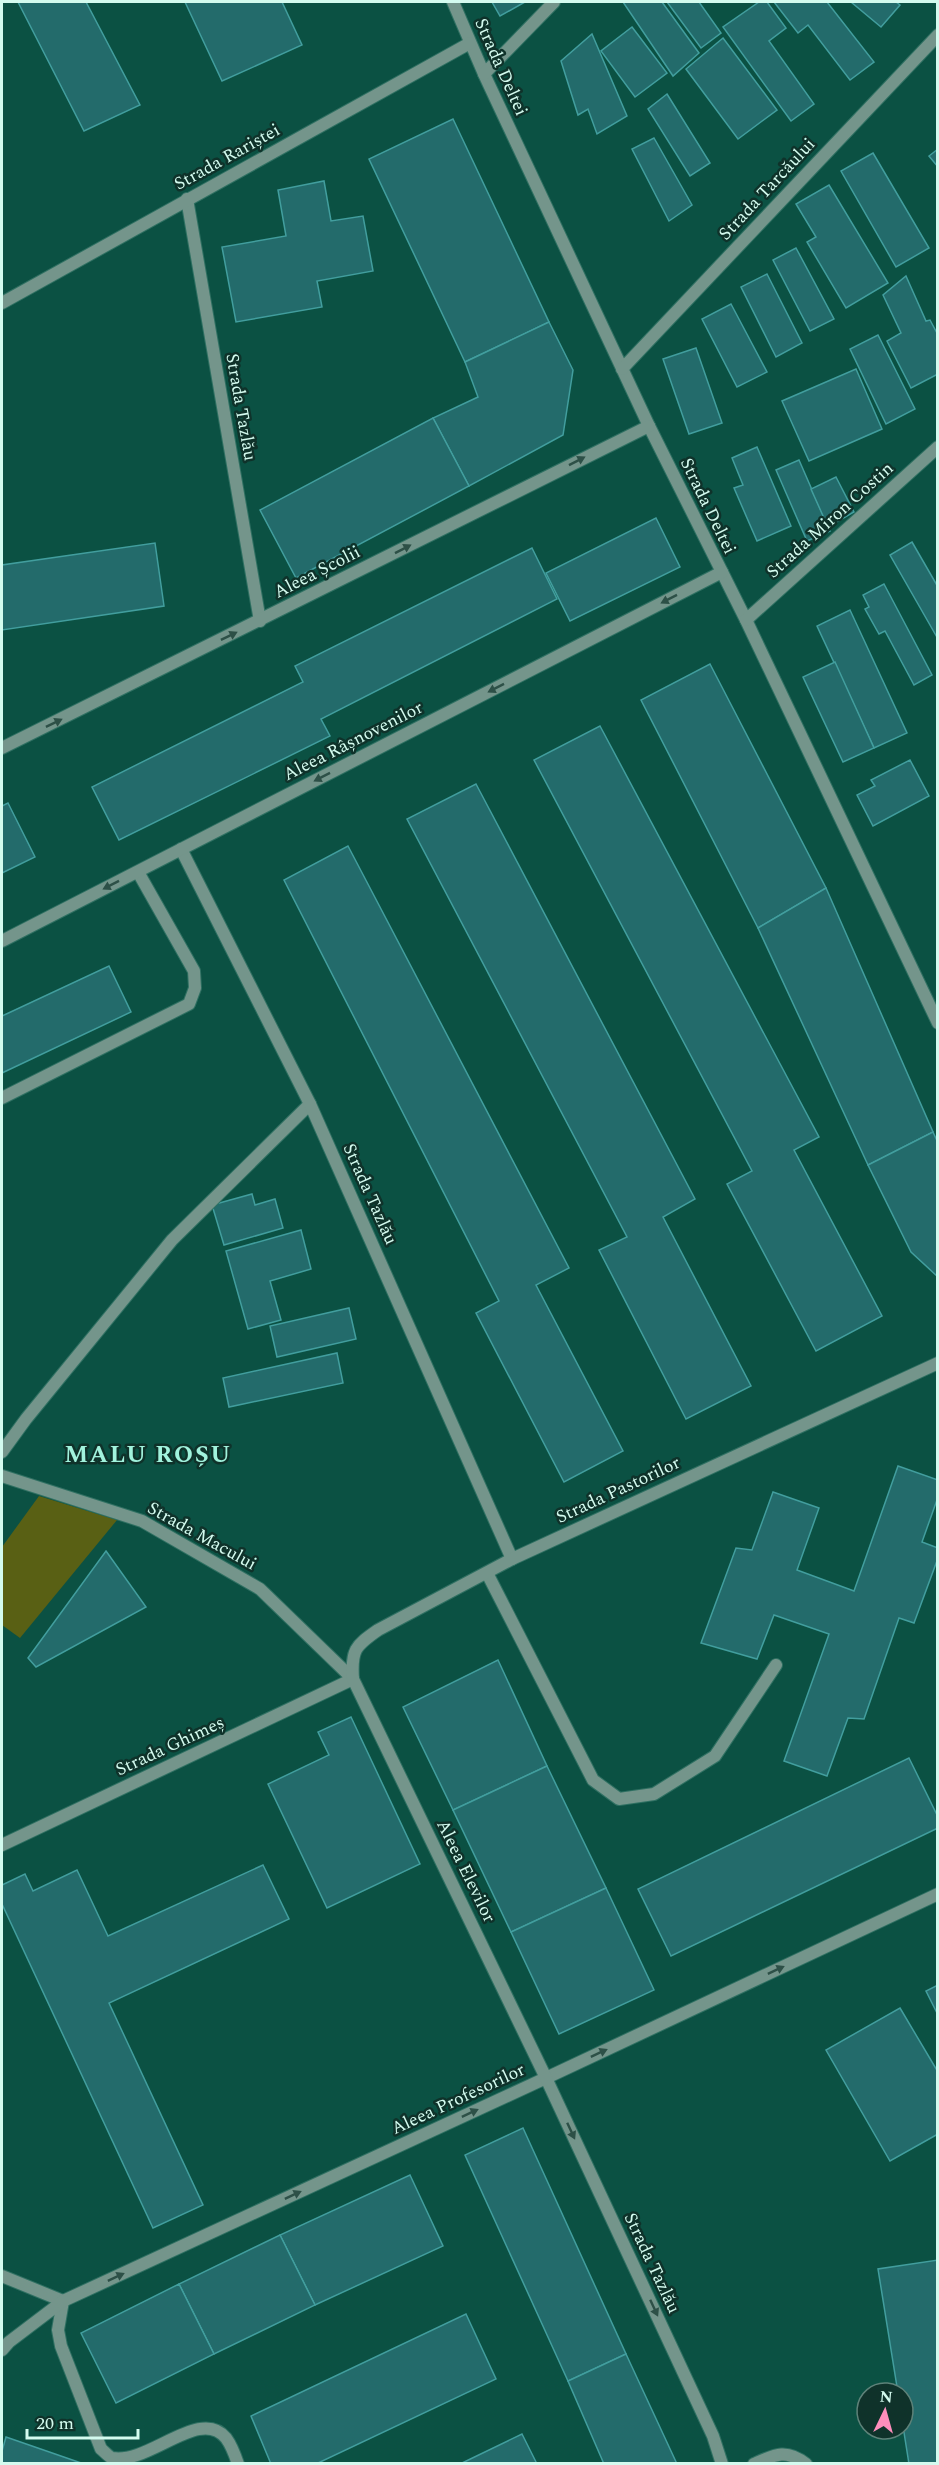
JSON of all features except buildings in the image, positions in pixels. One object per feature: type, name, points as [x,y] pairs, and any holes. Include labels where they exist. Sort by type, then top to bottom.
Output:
[{"type":"street","name":"Strada Deltei","points":[[453,2],[484,74],[648,426],[746,620],[938,1023]]},
{"type":"street","points":[[484,74],[554,2]]},
{"type":"street","name":"Strada Tarcăului","points":[[622,369],[938,35]]},
{"type":"street","name":"Strada Rariștei","points":[[2,303],[471,42]]},
{"type":"street","name":"Strada Tazlău","points":[[187,199],[260,621]]},
{"type":"street","name":"Aleea Școlii","points":[[2,748],[648,426]]},
{"type":"street","name":"Strada Miron Costin","points":[[746,620],[938,447]]},
{"type":"street","name":"Aleea Râșnovenilor","points":[[2,941],[722,572]]},
{"type":"street","name":"Strada Tazlău","points":[[181,849],[310,1104],[512,1559]]},
{"type":"street","points":[[2,1098],[189,1004],[195,988],[194,971],[138,872]]},
{"type":"street","points":[[2,1452],[26,1419],[172,1240],[310,1104]]},
{"type":"street","name":"Strada Pastorilor","points":[[353,1679],[352,1659],[360,1643],[378,1630],[512,1559],[936,1367]]},
{"type":"street","name":"Strada Macului","points":[[2,1476],[142,1521],[250,1583],[260,1589],[353,1679]]},
{"type":"street","points":[[487,1573],[593,1779],[619,1799],[654,1794],[715,1756],[776,1665]]},
{"type":"street","name":"Strada Ghimeș","points":[[2,1845],[353,1679]]},
{"type":"street","name":"Aleea Elevilor","points":[[353,1679],[546,2078]]},
{"type":"street","name":"Aleea Profesorilor","points":[[2,2350],[9,2342],[63,2301],[938,1894]]},
{"type":"street","name":"Strada Tazlău","points":[[546,2078],[713,2436],[722,2463]]},
{"type":"street","points":[[2,2276],[63,2301],[58,2330],[62,2346],[101,2449],[113,2458],[138,2461],[154,2455],[195,2431],[217,2432],[225,2437],[238,2463]]},
{"type":"street","points":[[754,2463],[778,2453],[797,2457],[806,2463]]},
{"type":"green space","points":[[39,1496],[117,1520],[20,1638],[2,1625],[2,1547]]},
{"type":"district","name":"MALU ROȘU","points":[[148,1455]]}]
